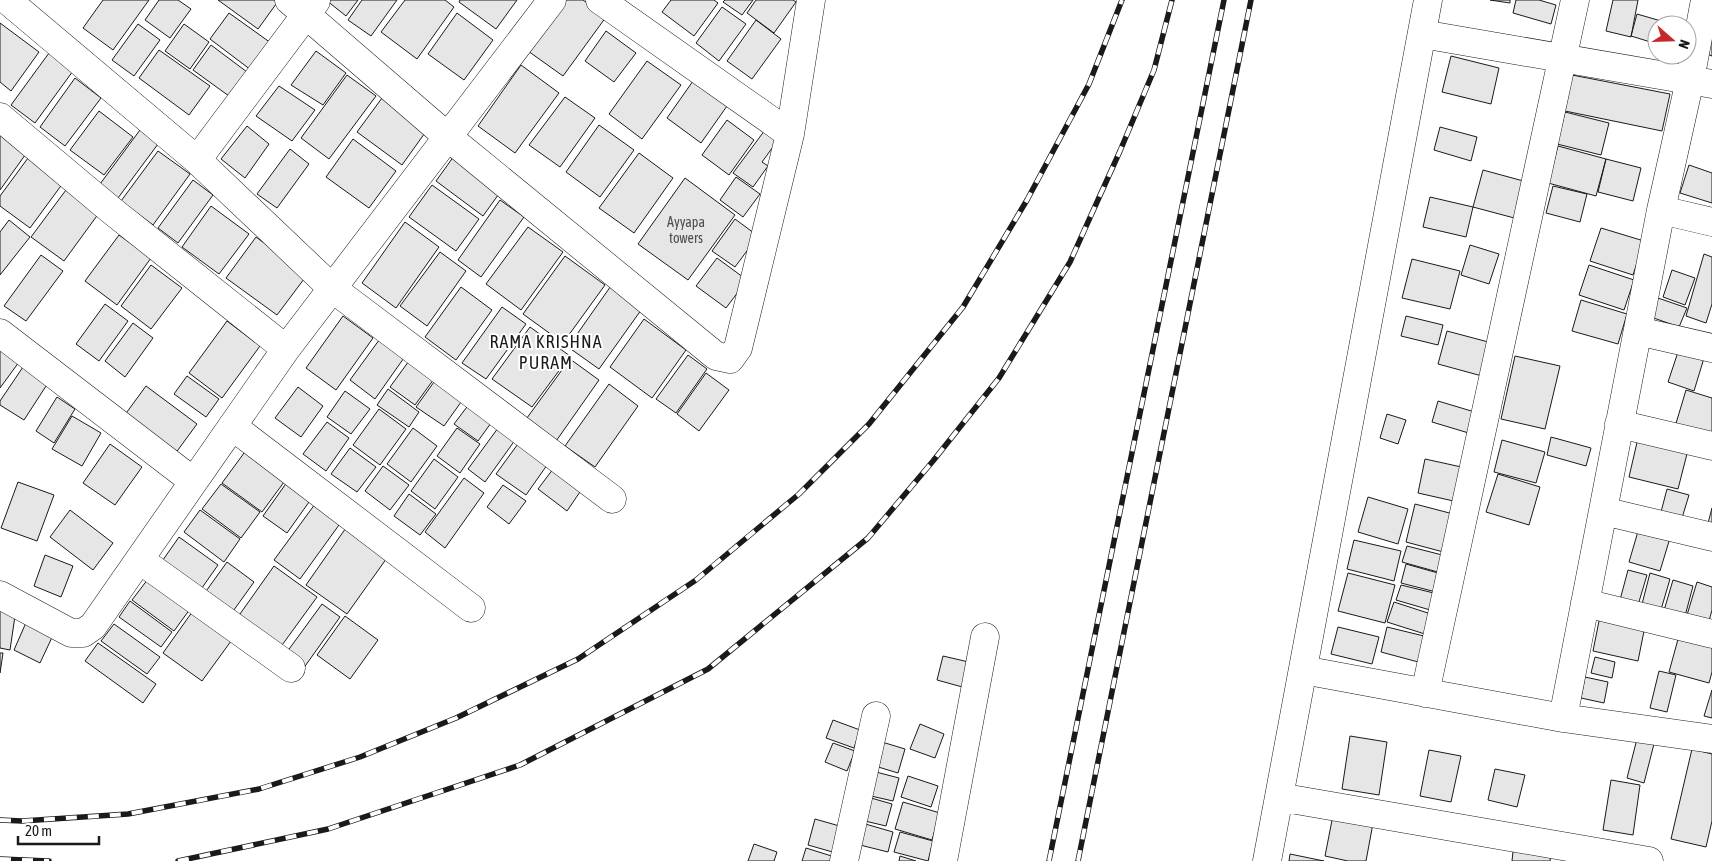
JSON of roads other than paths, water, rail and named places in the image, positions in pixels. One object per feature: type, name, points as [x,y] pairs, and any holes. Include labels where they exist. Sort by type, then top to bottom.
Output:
[{"type":"street","points":[[7,0],[197,160],[333,289],[612,499]]},
{"type":"street","points":[[0,595],[71,633],[83,633],[93,626],[286,349],[552,0]]},
{"type":"street","points":[[600,0],[790,134]]},
{"type":"street","points":[[197,160],[304,5],[448,137],[716,356],[730,359],[738,348],[790,134],[811,0]]},
{"type":"street","points":[[1267,861],[1428,0]]},
{"type":"street","points":[[1426,694],[1575,0]]},
{"type":"street","points":[[1563,718],[1661,210],[1701,82],[1705,0]]},
{"type":"street","points":[[1422,34],[1701,82]]},
{"type":"street","points":[[0,117],[111,210],[286,349]]},
{"type":"street","points":[[1661,210],[1712,222]]},
{"type":"street","points":[[1638,331],[1712,348]]},
{"type":"street","points":[[0,333],[193,481]]},
{"type":"street","points":[[1620,424],[1712,446]]},
{"type":"street","points":[[232,426],[471,608]]},
{"type":"street","points":[[1603,511],[1712,537]]},
{"type":"street","points":[[140,560],[291,668]]},
{"type":"street","points":[[1585,603],[1712,634]]},
{"type":"street","points":[[943,861],[985,637]]},
{"type":"street","points":[[1303,670],[1563,718],[1712,739]]},
{"type":"street","points":[[844,861],[876,716]]},
{"type":"street","points":[[1279,797],[1649,861]]},
{"type":"railway","points":[[0,820],[22,821],[128,814],[259,789],[360,757],[456,718],[578,659],[696,580],[799,494],[869,424],[963,307],[1027,200],[1089,84],[1122,0]]},
{"type":"railway","points":[[178,861],[328,829],[520,765],[708,669],[868,538],[933,461],[999,378],[1070,262],[1154,70],[1172,0]]},
{"type":"railway","points":[[1049,861],[1224,0]]},
{"type":"railway","points":[[1078,861],[1251,0]]},
{"type":"railway","points":[[0,859],[49,861]]},
{"type":"district","name":"RAMA KRISHNA PURAM","points":[[546,351]]}]
